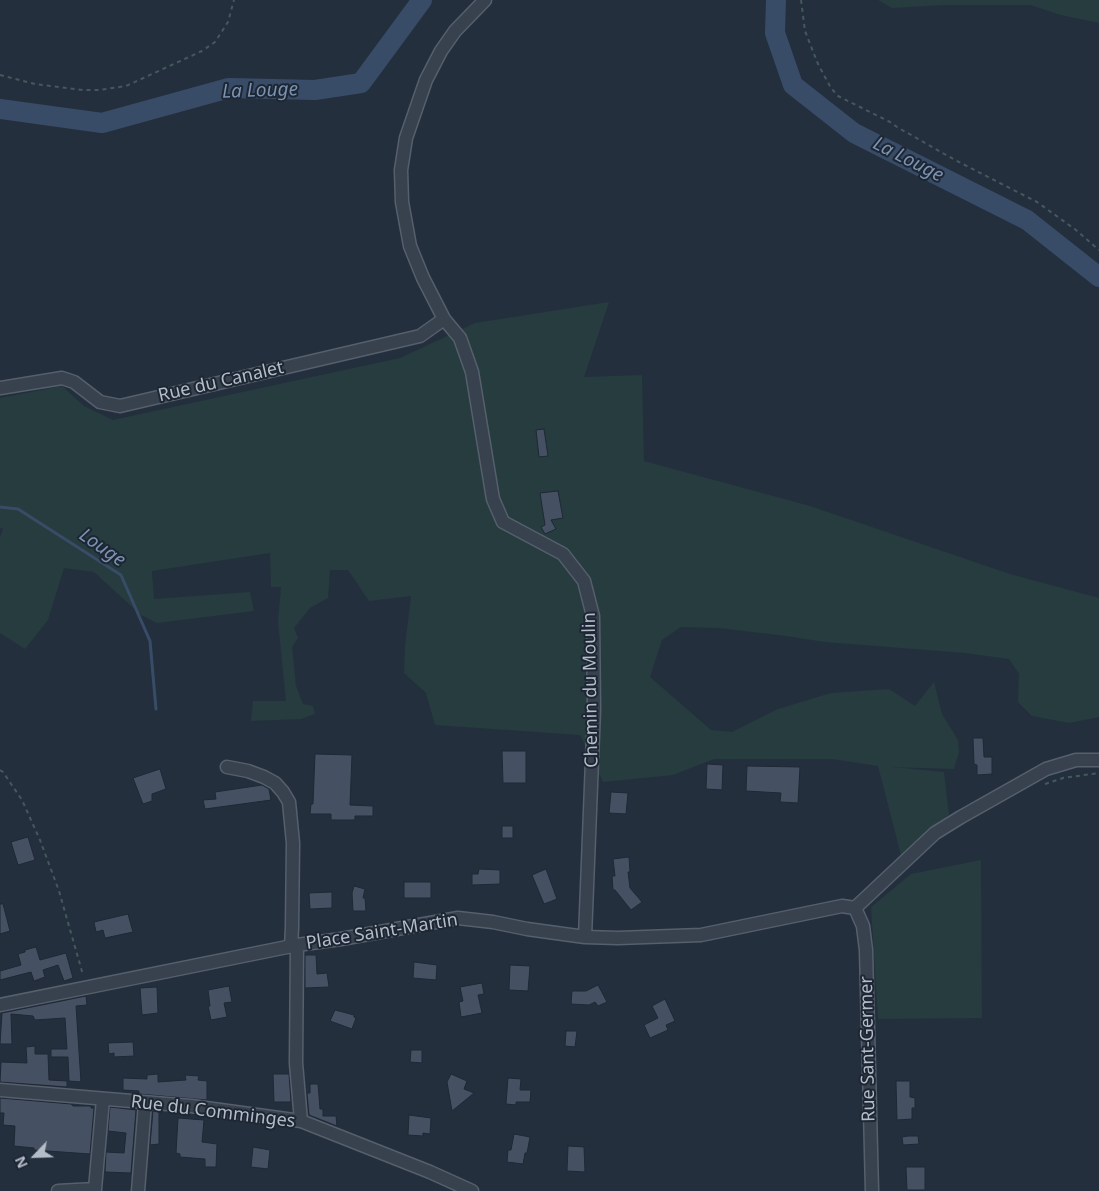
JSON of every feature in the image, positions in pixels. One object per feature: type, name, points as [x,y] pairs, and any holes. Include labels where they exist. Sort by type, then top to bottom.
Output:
[{"type":"street","name":"Chemin du Moulin","points":[[485,0],[455,31],[426,80],[406,138],[401,170],[402,202],[410,246],[423,278],[444,319],[460,338],[472,372],[493,499],[503,522],[563,554],[584,581],[593,616],[594,710],[585,937]]},
{"type":"street","name":"Rue du Canalet","points":[[0,388],[62,378],[74,382],[100,402],[120,406],[420,336],[444,319]]},
{"type":"street","points":[[856,908],[935,833],[961,817],[1046,769],[1076,760],[1099,760]]},
{"type":"street","points":[[227,767],[248,771],[264,777],[275,784],[289,802],[293,843],[292,928],[296,1063],[301,1121]]},
{"type":"street","name":"Place Saint-Martin","points":[[0,1005],[294,946],[341,940],[458,918],[585,937],[618,938],[701,934],[842,906],[856,908]]},
{"type":"street","name":"Rue Sant-Germer","points":[[856,908],[863,926],[866,950],[872,1191]]},
{"type":"street","name":"Rue du Comminges","points":[[0,1090],[191,1106],[301,1121],[420,1168],[472,1191]]},
{"type":"street","points":[[58,1191],[96,1189],[103,1100]]},
{"type":"street","points":[[138,1191],[145,1103]]},
{"type":"path","points":[[0,75],[35,84],[83,90],[100,90],[126,86],[202,51],[215,42],[228,22],[234,0]]},
{"type":"path","points":[[801,0],[805,31],[814,56],[831,88],[838,96],[1037,202],[1076,230],[1099,250]]},
{"type":"path","points":[[0,770],[22,800],[40,840],[59,891],[83,976]]},
{"type":"green space","points":[[878,0],[1099,0],[1099,23],[1061,15],[1030,5],[945,5],[892,8]]},
{"type":"green space","points":[[609,302],[584,377],[642,375],[644,461],[810,506],[1010,574],[1099,598],[1099,717],[1069,723],[1032,716],[1018,702],[1019,674],[1009,659],[965,653],[825,642],[719,628],[681,627],[662,640],[650,677],[711,730],[732,732],[778,709],[831,693],[889,689],[915,706],[934,682],[942,714],[958,740],[959,752],[954,769],[892,767],[944,772],[949,815],[901,855],[878,766],[832,759],[714,759],[673,775],[603,782],[580,735],[435,725],[426,693],[404,673],[411,596],[369,601],[348,570],[330,570],[328,598],[310,608],[294,628],[298,638],[292,647],[296,686],[303,704],[313,706],[315,714],[301,719],[251,721],[253,701],[286,701],[278,621],[281,587],[271,587],[270,553],[152,571],[154,599],[250,592],[254,611],[157,623],[141,615],[94,572],[64,568],[48,620],[25,649],[0,633],[0,537],[3,529],[0,528],[0,398],[62,386],[84,406],[113,420],[400,358],[475,323]]},
{"type":"green space","points":[[981,860],[982,1018],[878,1019],[871,907],[911,874]]},
{"type":"building","points":[[544,429],[548,456],[539,457],[536,430]]},
{"type":"building","points":[[558,491],[563,518],[551,520],[556,529],[545,534],[541,527],[545,525],[540,493]]},
{"type":"building","points":[[973,738],[983,738],[984,757],[992,757],[992,774],[977,775],[977,765],[974,764]]},
{"type":"building","points":[[502,751],[526,751],[526,783],[503,783]]},
{"type":"building","points":[[315,754],[352,755],[350,805],[373,806],[373,816],[355,816],[355,820],[331,820],[331,814],[310,814],[311,804],[313,804]]},
{"type":"building","points":[[707,764],[723,765],[722,790],[706,789]]},
{"type":"building","points":[[747,766],[800,767],[798,803],[780,802],[781,793],[746,791]]},
{"type":"building","points":[[160,769],[166,789],[152,794],[152,801],[143,804],[133,778]]},
{"type":"building","points":[[262,785],[269,789],[271,800],[205,809],[203,800],[216,799],[215,792]]},
{"type":"building","points":[[611,792],[628,793],[626,814],[609,813]]},
{"type":"building","points":[[502,826],[513,826],[513,838],[502,838]]},
{"type":"building","points":[[28,837],[35,860],[18,865],[11,842]]},
{"type":"building","points":[[629,857],[630,888],[642,902],[631,910],[613,890],[612,876],[615,876],[613,859]]},
{"type":"building","points":[[479,869],[500,870],[500,884],[472,885],[472,874],[478,874]]},
{"type":"building","points":[[546,869],[557,899],[544,904],[532,875]]},
{"type":"building","points":[[404,882],[431,882],[431,898],[404,898]]},
{"type":"building","points":[[354,886],[365,889],[363,898],[365,898],[366,911],[353,911],[352,893]]},
{"type":"building","points":[[332,892],[332,908],[310,909],[309,893]]},
{"type":"building","points":[[0,904],[3,904],[10,931],[0,934]]},
{"type":"building","points":[[128,914],[133,932],[105,938],[103,930],[96,932],[94,922]]},
{"type":"building","points":[[36,947],[40,960],[66,953],[73,978],[64,981],[58,965],[43,970],[45,977],[34,981],[31,972],[0,980],[0,971],[21,965],[18,954]]},
{"type":"building","points":[[305,955],[316,955],[317,974],[327,973],[329,987],[305,988]]},
{"type":"building","points":[[414,962],[437,965],[436,980],[413,978]]},
{"type":"building","points":[[510,965],[530,966],[528,991],[509,990]]},
{"type":"building","points":[[482,983],[484,994],[478,995],[482,1013],[461,1017],[459,1002],[463,1001],[460,987]]},
{"type":"building","points":[[598,985],[607,1002],[598,1006],[595,1002],[589,1005],[571,1004],[572,991],[586,991]]},
{"type":"building","points":[[229,986],[232,1002],[224,1003],[227,1017],[211,1020],[208,1006],[210,1006],[208,990]]},
{"type":"building","points":[[157,987],[158,1013],[142,1015],[140,988]]},
{"type":"building","points":[[86,996],[87,1005],[76,1006],[81,1082],[69,1081],[68,1057],[51,1057],[51,1049],[67,1049],[65,1018],[35,1020],[33,1016],[11,1014],[12,1044],[0,1044],[2,1013]]},
{"type":"building","points":[[665,999],[675,1021],[666,1025],[668,1030],[650,1038],[644,1025],[658,1018],[652,1006]]},
{"type":"building","points":[[335,1010],[354,1015],[356,1018],[352,1029],[330,1021]]},
{"type":"building","points":[[566,1031],[577,1031],[575,1047],[565,1046]]},
{"type":"building","points":[[133,1042],[134,1056],[114,1057],[114,1053],[109,1054],[108,1043]]},
{"type":"building","points":[[35,1046],[35,1054],[48,1054],[49,1080],[67,1081],[67,1087],[0,1082],[1,1062],[27,1063],[26,1047]]},
{"type":"building","points":[[411,1050],[422,1050],[422,1063],[410,1062]]},
{"type":"building","points":[[158,1074],[158,1082],[186,1080],[185,1075],[199,1076],[198,1080],[207,1081],[207,1100],[139,1094],[139,1091],[123,1090],[123,1078],[147,1079],[147,1075]]},
{"type":"building","points":[[273,1074],[289,1074],[291,1102],[274,1102]]},
{"type":"building","points":[[451,1074],[467,1081],[464,1089],[474,1093],[452,1111],[447,1082]]},
{"type":"building","points":[[508,1078],[521,1079],[520,1090],[531,1090],[530,1102],[516,1102],[516,1105],[506,1104]]},
{"type":"building","points":[[896,1081],[910,1081],[910,1097],[915,1098],[915,1108],[912,1108],[912,1119],[897,1120]]},
{"type":"building","points":[[310,1084],[318,1084],[320,1109],[323,1109],[323,1116],[336,1116],[337,1126],[309,1115],[307,1093],[310,1093]]},
{"type":"building","points":[[0,1098],[71,1104],[73,1106],[91,1106],[91,1108],[94,1108],[90,1154],[34,1150],[34,1148],[14,1146],[15,1126],[3,1125],[4,1113],[0,1113]]},
{"type":"building","points":[[110,1107],[136,1110],[131,1173],[105,1172],[106,1152],[124,1153],[126,1133],[108,1131]]},
{"type":"building","points":[[153,1111],[159,1111],[159,1144],[150,1145]]},
{"type":"building","points":[[409,1115],[431,1118],[430,1134],[423,1133],[423,1136],[408,1135]]},
{"type":"building","points":[[178,1118],[204,1120],[202,1142],[217,1144],[216,1167],[205,1167],[205,1159],[180,1157],[180,1154],[176,1153]]},
{"type":"building","points":[[514,1134],[530,1137],[523,1164],[507,1162],[508,1150],[511,1150]]},
{"type":"building","points":[[918,1136],[919,1144],[903,1145],[902,1137]]},
{"type":"building","points":[[568,1146],[584,1147],[585,1172],[567,1171]]},
{"type":"building","points":[[253,1147],[270,1150],[268,1169],[251,1167]]},
{"type":"building","points":[[906,1167],[925,1167],[925,1190],[907,1190]]},
{"type":"waterway","name":"La Louge","points":[[0,109],[102,123],[229,88],[315,90],[361,83],[422,0]]},
{"type":"waterway","name":"La Louge","points":[[776,0],[775,33],[793,85],[854,133],[1027,220],[1099,277]]},
{"type":"waterway","name":"Louge","points":[[0,507],[18,509],[121,575],[150,641],[156,709]]}]
